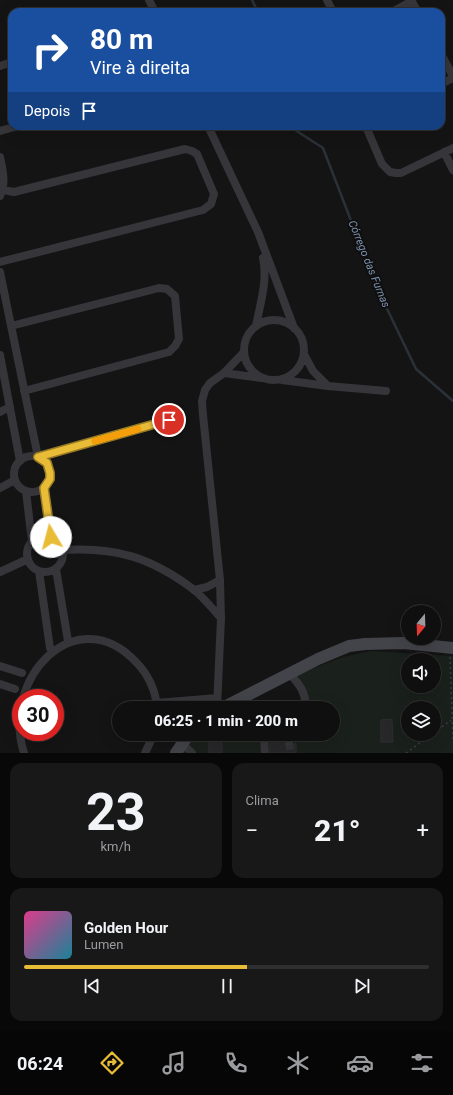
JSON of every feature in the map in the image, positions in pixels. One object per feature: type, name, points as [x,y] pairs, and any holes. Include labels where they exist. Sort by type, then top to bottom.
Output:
[{"type":"main road","points":[[231,701],[341,649],[365,644],[403,643],[451,648]]},
{"type":"street","points":[[399,8],[412,1]]},
{"type":"street","points":[[445,62],[453,77]]},
{"type":"street","points":[[210,130],[258,232],[294,328]]},
{"type":"street","points":[[367,130],[382,164],[390,172],[401,173],[453,148]]},
{"type":"street","points":[[0,157],[4,174],[2,193],[14,192],[185,149],[192,151],[199,157],[214,194],[211,204],[203,210],[0,262]]},
{"type":"street","points":[[444,152],[453,170]]},
{"type":"street","points":[[256,326],[266,268],[258,232]]},
{"type":"street","points":[[0,272],[38,457],[43,460],[49,468],[50,479],[44,488],[36,492],[26,491],[18,485],[15,480],[15,469],[20,461],[29,456],[38,457],[169,420]]},
{"type":"street","points":[[11,326],[159,288],[167,289],[175,296],[179,339],[169,352],[24,392]]},
{"type":"street","points":[[264,378],[252,370],[246,362],[244,352],[247,338],[256,326],[265,321],[275,320],[285,322],[294,328],[300,335],[304,354],[313,371],[328,386]]},
{"type":"street","points":[[225,701],[220,580],[202,401],[210,383],[224,373],[244,352]]},
{"type":"street","points":[[279,380],[288,377],[296,371],[304,354]]},
{"type":"street","points":[[0,355],[20,461]]},
{"type":"street","points":[[224,373],[328,386],[386,391]]},
{"type":"street","points":[[0,412],[10,407]]},
{"type":"street","points":[[0,488],[15,480]]},
{"type":"street","points":[[44,488],[51,537]]},
{"type":"street","points":[[26,491],[32,542]]},
{"type":"street","points":[[40,537],[51,537],[60,544],[63,550],[63,560],[56,569],[51,572],[39,571],[34,568],[28,559],[29,547],[32,542],[40,537]]},
{"type":"street","points":[[63,550],[110,550],[132,556],[158,566],[194,590],[221,618]]},
{"type":"street","points":[[0,572],[28,559]]},
{"type":"street","points":[[56,569],[68,641]]},
{"type":"street","points":[[39,571],[50,648]]},
{"type":"street","points":[[194,590],[207,587],[220,580]]},
{"type":"street","points":[[34,659],[50,648],[68,641],[88,640],[108,644],[126,653],[137,663],[147,675],[156,701]]},
{"type":"street","points":[[0,666],[24,671],[15,689],[0,684]]},
{"type":"street","points":[[289,673],[302,689],[306,701]]},
{"type":"street","points":[[18,741],[24,753]]},
{"type":"street","points":[[145,753],[151,741]]},
{"type":"street","points":[[264,741],[265,753]]},
{"type":"street","points":[[182,743],[192,753]]},
{"type":"path","points":[[451,648],[453,739]]},
{"type":"path","points":[[441,728],[452,720]]},
{"type":"path","points":[[406,753],[422,741]]},
{"type":"shaded area","points":[[371,651],[404,653],[401,653],[401,693],[441,693],[441,655],[453,656],[453,753],[182,753],[190,741],[340,741],[340,701],[303,701],[293,676],[343,657]]},
{"type":"building","points":[[392,719],[393,742],[381,742],[381,720]]},
{"type":"building","points":[[209,741],[222,742],[222,753],[209,753]]},
{"type":"building","points":[[270,743],[284,743],[286,747],[289,747],[296,743],[296,753],[270,753]]},
{"type":"waterway","name":"Córrego das Furnas","points":[[252,0],[256,8]]},
{"type":"waterway","name":"Córrego das Furnas","points":[[295,130],[323,148],[377,288],[416,369],[453,401]]},
{"type":"tunnel","points":[[289,742],[291,753]]},
{"type":"slow traffic","points":[[95,441],[138,429]]},
{"type":"route","points":[[51,537],[44,488],[48,484],[50,473],[47,463],[38,457],[169,420]]}]
